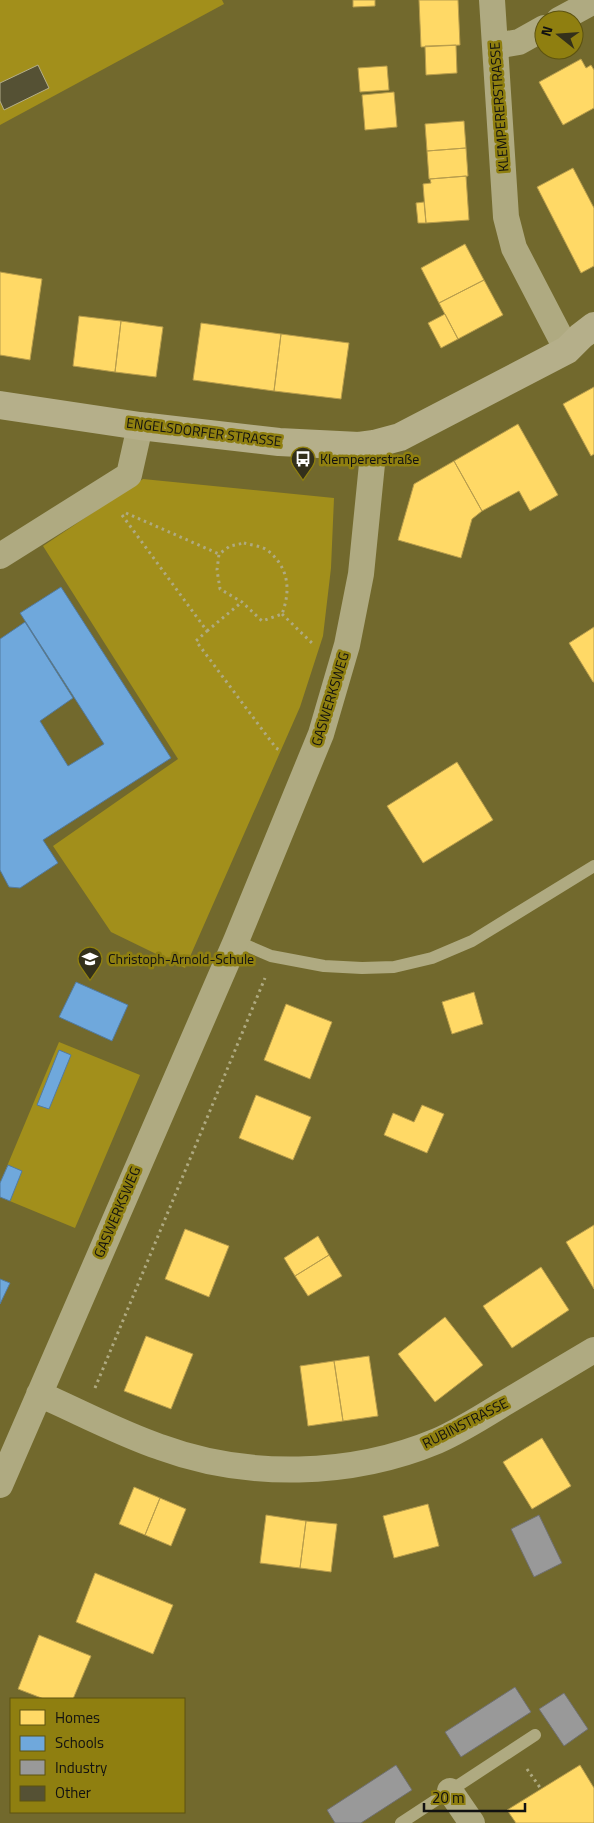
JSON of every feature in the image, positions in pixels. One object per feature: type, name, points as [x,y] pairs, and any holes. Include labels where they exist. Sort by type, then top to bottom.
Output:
[{"type":"street","name":"KLEMPERERSTRASSE","points":[[492,0],[506,217],[514,248],[567,350]]},
{"type":"street","points":[[577,10],[594,1]]},
{"type":"street","points":[[495,46],[519,42],[534,34]]},
{"type":"street","name":"ENGELSDORFER STRASSE","points":[[0,405],[140,426],[279,442],[335,445],[374,444],[400,438],[567,350],[594,326]]},
{"type":"street","name":"ENGELSDORFER STRASSE","points":[[567,350],[594,349]]},
{"type":"street","points":[[0,556],[129,475],[140,426]]},
{"type":"street","name":"GASWERKSWEG","points":[[0,1485],[236,941],[321,734],[347,645],[360,574],[374,444]]},
{"type":"street","name":"RUBINSTRASSE","points":[[39,1394],[160,1447],[200,1459],[241,1467],[273,1469],[330,1468],[392,1457],[438,1440],[481,1417],[594,1350]]},
{"type":"street","points":[[450,1791],[472,1823]]},
{"type":"lane","points":[[236,941],[274,956],[324,966],[394,967],[432,958],[472,941],[594,866]]},
{"type":"lane","points":[[400,1823],[535,1735]]},
{"type":"path","points":[[207,631],[118,509],[220,554]]},
{"type":"path","points":[[244,542],[266,549],[282,567],[288,586],[287,602],[282,614],[262,621],[242,602],[220,589],[218,570],[220,554],[230,546],[244,542]]},
{"type":"path","points":[[242,602],[196,642],[276,748],[306,769]]},
{"type":"path","points":[[282,614],[339,670]]},
{"type":"path","points":[[84,1414],[274,956]]},
{"type":"shaded area","points":[[0,0],[222,0],[224,4],[0,125]]},
{"type":"shaded area","points":[[143,479],[334,498],[331,568],[323,636],[300,707],[185,968],[111,932],[53,846],[178,759],[43,546]]},
{"type":"shaded area","points":[[59,1042],[140,1075],[75,1228],[0,1197],[0,1183]]},
{"type":"building: Homes","points":[[353,0],[375,0],[375,6],[353,7]]},
{"type":"building: Homes","points":[[419,0],[458,0],[460,45],[421,47]]},
{"type":"building: Homes","points":[[456,45],[457,73],[426,75],[425,46]]},
{"type":"building: Homes","points":[[582,60],[586,68],[591,65],[594,70],[594,108],[563,125],[539,82]]},
{"type":"building: Homes","points":[[387,66],[389,90],[360,92],[358,68]]},
{"type":"building: Homes","points":[[394,92],[397,127],[365,130],[362,95]]},
{"type":"building: Homes","points":[[464,121],[466,148],[427,151],[425,124]]},
{"type":"building: Homes","points":[[466,148],[468,176],[429,179],[427,151]]},
{"type":"building: Homes","points":[[573,168],[594,208],[594,266],[581,273],[537,187]]},
{"type":"building: Homes","points":[[466,176],[469,220],[426,223],[423,184],[431,183],[430,179]]},
{"type":"building: Homes","points":[[424,202],[426,223],[418,223],[416,203]]},
{"type":"building: Homes","points":[[465,244],[484,280],[439,303],[421,268]]},
{"type":"building: Homes","points":[[0,272],[42,279],[30,360],[0,355]]},
{"type":"building: Homes","points":[[484,280],[503,315],[458,339],[439,303]]},
{"type":"building: Homes","points":[[445,314],[458,339],[441,348],[428,323]]},
{"type":"building: Homes","points":[[79,316],[121,321],[115,372],[73,366]]},
{"type":"building: Homes","points":[[121,321],[163,327],[156,377],[115,372]]},
{"type":"building: Homes","points":[[201,323],[281,334],[274,391],[193,380]]},
{"type":"building: Homes","points":[[281,334],[349,343],[341,399],[274,391]]},
{"type":"building: Homes","points":[[594,387],[594,454],[591,456],[563,404]]},
{"type":"building: Homes","points":[[518,424],[558,495],[530,511],[519,491],[482,511],[454,461]]},
{"type":"building: Homes","points":[[454,461],[482,511],[472,519],[461,558],[398,540],[414,484]]},
{"type":"building: Homes","points":[[594,627],[594,682],[593,682],[569,643]]},
{"type":"building: Homes","points":[[457,762],[493,820],[423,863],[387,806]]},
{"type":"building: Homes","points":[[474,992],[483,1024],[452,1034],[442,1002]]},
{"type":"building: Homes","points":[[286,1004],[332,1022],[310,1079],[264,1060]]},
{"type":"building: Homes","points":[[256,1095],[311,1117],[293,1160],[239,1138]]},
{"type":"building: Homes","points":[[422,1105],[444,1114],[427,1153],[384,1135],[393,1113],[414,1122]]},
{"type":"building: Homes","points":[[594,1225],[594,1289],[566,1242]]},
{"type":"building: Homes","points":[[185,1229],[229,1246],[209,1297],[165,1279]]},
{"type":"building: Homes","points":[[318,1236],[329,1255],[295,1276],[284,1258]]},
{"type":"building: Homes","points":[[329,1255],[342,1276],[308,1296],[295,1276]]},
{"type":"building: Homes","points":[[541,1267],[569,1310],[512,1348],[483,1306]]},
{"type":"building: Homes","points":[[445,1317],[483,1365],[435,1402],[398,1354]]},
{"type":"building: Homes","points":[[146,1336],[193,1354],[171,1409],[124,1391]]},
{"type":"building: Homes","points":[[369,1356],[378,1416],[343,1421],[334,1361]]},
{"type":"building: Homes","points":[[334,1361],[343,1421],[308,1426],[300,1366]]},
{"type":"building: Homes","points":[[542,1438],[571,1486],[532,1509],[503,1462]]},
{"type":"building: Homes","points":[[134,1487],[160,1498],[145,1535],[119,1524]]},
{"type":"building: Homes","points":[[160,1498],[186,1509],[171,1546],[145,1535]]},
{"type":"building: Homes","points":[[428,1504],[439,1546],[394,1558],[383,1516]]},
{"type":"building: Homes","points":[[266,1515],[306,1521],[300,1568],[260,1563]]},
{"type":"building: Homes","points":[[306,1521],[337,1524],[331,1572],[300,1568]]},
{"type":"building: Homes","points":[[95,1573],[173,1605],[153,1654],[76,1622]]},
{"type":"building: Homes","points":[[39,1635],[91,1656],[73,1698],[41,1698],[18,1689]]},
{"type":"building: Homes","points":[[580,1765],[594,1788],[594,1823],[516,1823],[507,1810]]},
{"type":"building: Schools","points":[[61,587],[171,758],[43,840],[58,863],[20,888],[9,887],[0,870],[0,639],[25,622],[73,698],[40,721],[68,766],[104,744],[20,613]]},
{"type":"building: Schools","points":[[76,982],[128,1005],[112,1041],[59,1017]]},
{"type":"building: Schools","points":[[59,1050],[71,1055],[49,1109],[37,1105]]},
{"type":"building: Schools","points":[[8,1165],[22,1171],[10,1201],[0,1197],[0,1183]]},
{"type":"building: Schools","points":[[0,1279],[10,1283],[0,1304]]},
{"type":"building: Industry","points":[[539,1515],[562,1563],[534,1577],[511,1529]]},
{"type":"building: Industry","points":[[515,1687],[531,1712],[461,1757],[445,1732]]},
{"type":"building: Industry","points":[[564,1693],[588,1729],[564,1746],[539,1709]]},
{"type":"building: Industry","points":[[396,1765],[412,1790],[361,1823],[335,1823],[327,1810]]},
{"type":"building: Other","points":[[38,65],[49,88],[4,110],[0,101],[0,83]]},
{"type":"place","name":"Klempererstraße","points":[[303,480]]},
{"type":"place","name":"Christoph-Arnold-Schule","points":[[90,980]]}]
